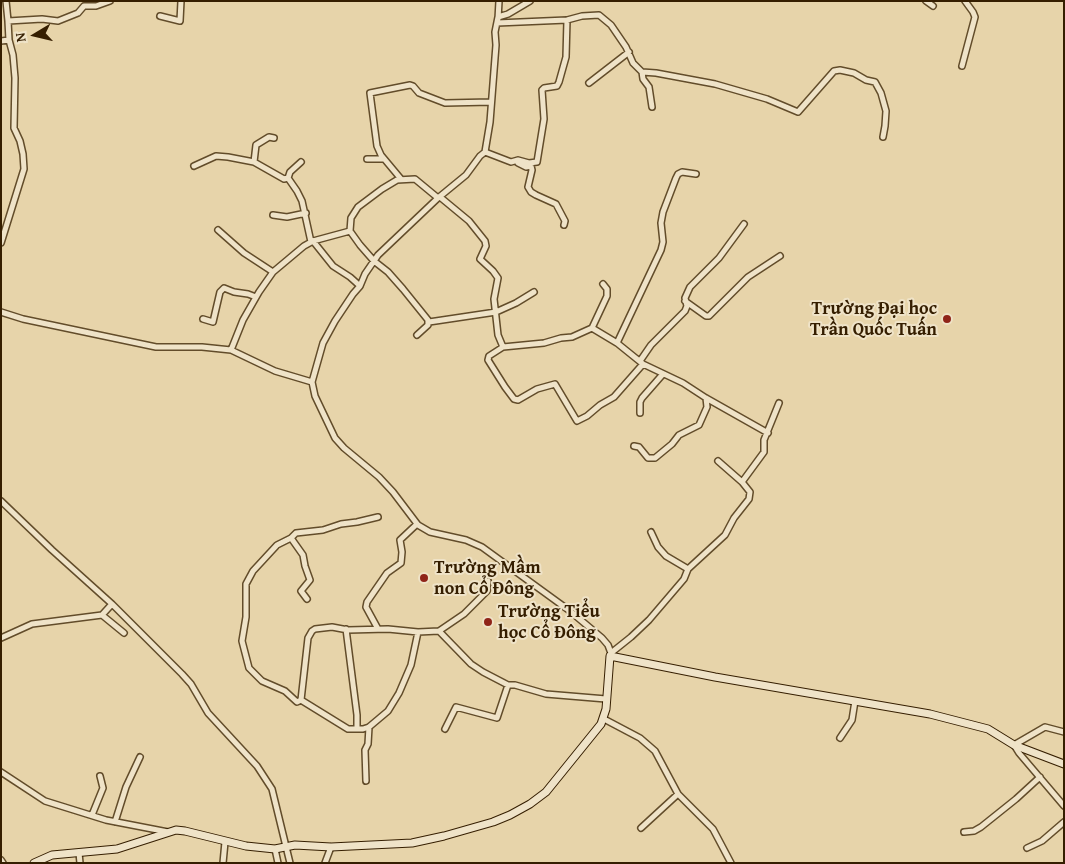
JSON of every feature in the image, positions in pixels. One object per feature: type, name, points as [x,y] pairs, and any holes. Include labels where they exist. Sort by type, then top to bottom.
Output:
[{"type":"street","points":[[1,243],[24,169],[23,154],[14,128],[15,78],[13,54],[9,40],[6,1]]},
{"type":"street","points":[[8,20],[42,19],[58,21],[78,13],[83,4],[96,6],[110,1]]},
{"type":"street","points":[[160,16],[180,20],[181,1]]},
{"type":"street","points":[[34,863],[52,855],[116,849],[170,832],[185,831],[252,847],[295,845],[331,847],[412,843],[448,836],[510,815],[539,798],[555,782],[604,719],[611,654],[602,638],[570,611],[482,547],[466,540],[430,532],[417,524],[393,492],[335,438],[315,396],[312,382],[327,336],[378,255],[466,175],[485,152],[490,122],[499,1]]},
{"type":"street","points":[[497,21],[498,17],[508,14],[530,1]]},
{"type":"street","points":[[926,1],[933,6]]},
{"type":"street","points":[[962,66],[975,16],[965,1]]},
{"type":"street","points":[[497,21],[567,20],[595,15],[601,16],[611,25],[629,52],[633,63],[642,72],[643,79],[649,87],[652,107]]},
{"type":"street","points":[[515,162],[518,160],[529,163],[537,162],[544,118],[542,90],[557,86],[559,82],[566,57],[567,20]]},
{"type":"street","points":[[1,41],[9,40]]},
{"type":"street","points":[[589,83],[629,52]]},
{"type":"street","points":[[642,72],[715,84],[767,99],[798,112],[834,71],[840,70],[854,73],[866,80],[875,82],[882,93],[886,111],[886,126],[883,137]]},
{"type":"street","points":[[401,179],[379,152],[370,95],[372,92],[412,85],[419,93],[445,103],[491,102]]},
{"type":"street","points":[[254,162],[256,145],[269,137],[274,138]]},
{"type":"street","points":[[485,152],[526,167],[531,166],[532,170],[528,187],[531,192],[556,204],[564,225]]},
{"type":"street","points":[[194,166],[216,156],[254,162],[284,179],[288,178]]},
{"type":"street","points":[[367,159],[384,159]]},
{"type":"street","points":[[288,178],[290,172],[301,162]]},
{"type":"street","points":[[617,343],[661,250],[663,212],[676,178],[682,172],[696,174]]},
{"type":"street","points":[[288,178],[300,196],[306,213],[312,242],[335,268],[360,286]]},
{"type":"street","points":[[429,322],[403,289],[388,272],[374,261],[350,231],[350,218],[355,209],[396,180],[416,180],[469,221],[485,242],[486,246],[480,259],[498,278],[494,300],[498,335],[503,347]]},
{"type":"street","points":[[273,215],[287,217],[306,213]]},
{"type":"street","points":[[604,284],[607,289],[607,296],[592,328],[572,337],[544,343],[503,347],[489,356],[488,360],[514,399],[518,400],[537,389],[555,384],[577,421],[614,397],[642,363],[651,344],[686,311],[686,294],[690,287],[719,258],[744,224]]},
{"type":"street","points":[[218,230],[244,253],[273,272]]},
{"type":"street","points":[[231,350],[243,320],[273,272],[304,246],[350,231]]},
{"type":"street","points":[[685,302],[706,316],[709,316],[748,277],[780,256]]},
{"type":"street","points":[[203,319],[214,322],[220,292],[224,288],[256,297]]},
{"type":"street","points":[[417,335],[429,322],[496,312],[534,292]]},
{"type":"street","points":[[1,312],[23,319],[156,347],[202,347],[231,350],[276,371],[312,382]]},
{"type":"street","points":[[592,328],[617,343],[642,363],[683,384],[768,433]]},
{"type":"street","points":[[640,413],[642,398],[662,374]]},
{"type":"street","points":[[634,446],[638,447],[651,460],[655,458],[672,444],[679,435],[699,425],[707,407],[706,398]]},
{"type":"street","points":[[742,482],[764,452],[764,440],[778,403]]},
{"type":"street","points":[[611,654],[649,620],[684,579],[688,569],[724,535],[749,499],[750,492],[742,482],[718,461]]},
{"type":"street","points":[[1,501],[112,604],[188,680],[208,713],[236,741],[265,776],[272,789],[280,847],[278,863]]},
{"type":"street","points":[[378,517],[341,524],[323,530],[296,533],[291,538],[283,540],[262,560],[246,584],[246,617],[242,641],[247,665],[262,681],[286,691],[295,701],[301,700],[348,729],[370,728],[388,711],[400,693],[411,665],[418,632]]},
{"type":"street","points":[[378,629],[366,607],[367,602],[387,573],[401,563],[400,540],[417,524]]},
{"type":"street","points":[[650,532],[658,547],[666,556],[688,569]]},
{"type":"street","points":[[291,538],[303,555],[310,580],[306,588],[301,591],[307,599]]},
{"type":"street","points":[[301,700],[308,638],[312,631],[321,628],[418,632],[438,631],[474,606],[486,592],[488,581]]},
{"type":"street","points":[[1,638],[32,624],[102,615],[112,604]]},
{"type":"street","points":[[102,615],[124,633]]},
{"type":"street","points":[[346,629],[358,715],[357,729]]},
{"type":"street","points":[[438,631],[471,664],[508,685],[546,694],[606,698]]},
{"type":"street","points":[[611,654],[715,677],[930,714],[988,729],[1014,744],[1064,764]]},
{"type":"street","points":[[445,729],[456,707],[497,718],[508,685]]},
{"type":"street","points":[[840,738],[852,720],[856,701]]},
{"type":"street","points":[[604,719],[651,746],[659,757],[678,794],[713,829],[731,863]]},
{"type":"street","points":[[1014,744],[1045,726],[1064,732]]},
{"type":"street","points":[[366,781],[365,750],[368,744],[370,728]]},
{"type":"street","points":[[1014,744],[1018,753],[1064,806]]},
{"type":"street","points":[[115,822],[126,787],[140,757]]},
{"type":"street","points":[[1,772],[45,801],[115,822],[170,832]]},
{"type":"street","points":[[92,815],[103,788],[100,776]]},
{"type":"street","points":[[964,832],[974,831],[981,827],[1040,777]]},
{"type":"street","points":[[641,828],[678,794]]},
{"type":"street","points":[[1027,848],[1042,841],[1064,822]]},
{"type":"street","points":[[223,863],[225,842]]},
{"type":"street","points":[[280,847],[290,863]]},
{"type":"street","points":[[325,863],[331,847]]},
{"type":"street","points":[[79,853],[80,863]]},
{"type":"place","name":"Trường Đại học Trần Quốc Tuấn","points":[[947,319]]},
{"type":"place","name":"Trường Mầm non Cổ Đông","points":[[424,578]]},
{"type":"place","name":"Trường Tiểu học Cổ Đông","points":[[488,622]]}]
